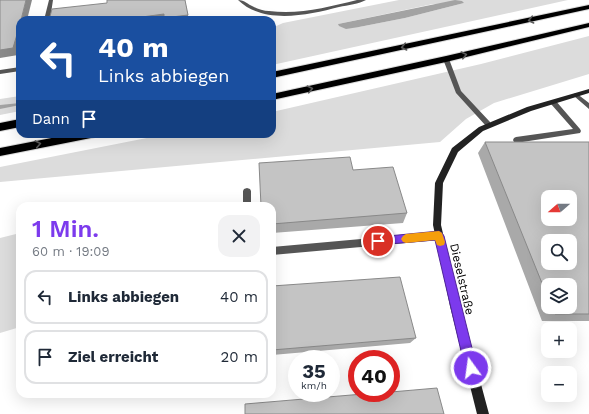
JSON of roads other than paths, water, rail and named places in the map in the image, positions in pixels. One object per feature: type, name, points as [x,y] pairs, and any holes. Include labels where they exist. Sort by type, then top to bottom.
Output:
[{"type":"highway","points":[[276,74],[589,6]]},
{"type":"highway","points":[[276,96],[446,59],[589,25]]},
{"type":"highway","points":[[0,127],[16,124]]},
{"type":"highway","points":[[0,152],[71,138]]},
{"type":"street","points":[[488,124],[589,91]]},
{"type":"street","name":"Dieselstraße","points":[[483,414],[455,306],[437,225],[439,184],[455,150],[488,124]]},
{"type":"lane","points":[[48,16],[51,0]]},
{"type":"lane","points":[[240,0],[248,8],[275,14],[291,14],[364,0]]},
{"type":"lane","points":[[446,59],[458,92],[488,124]]},
{"type":"lane","points":[[0,72],[16,70]]},
{"type":"lane","points":[[576,95],[589,108]]},
{"type":"lane","points":[[516,140],[578,131],[553,102]]},
{"type":"lane","points":[[247,191],[248,202]]},
{"type":"lane","points":[[276,251],[439,236]]},
{"type":"waterway","points":[[0,107],[16,105]]}]
